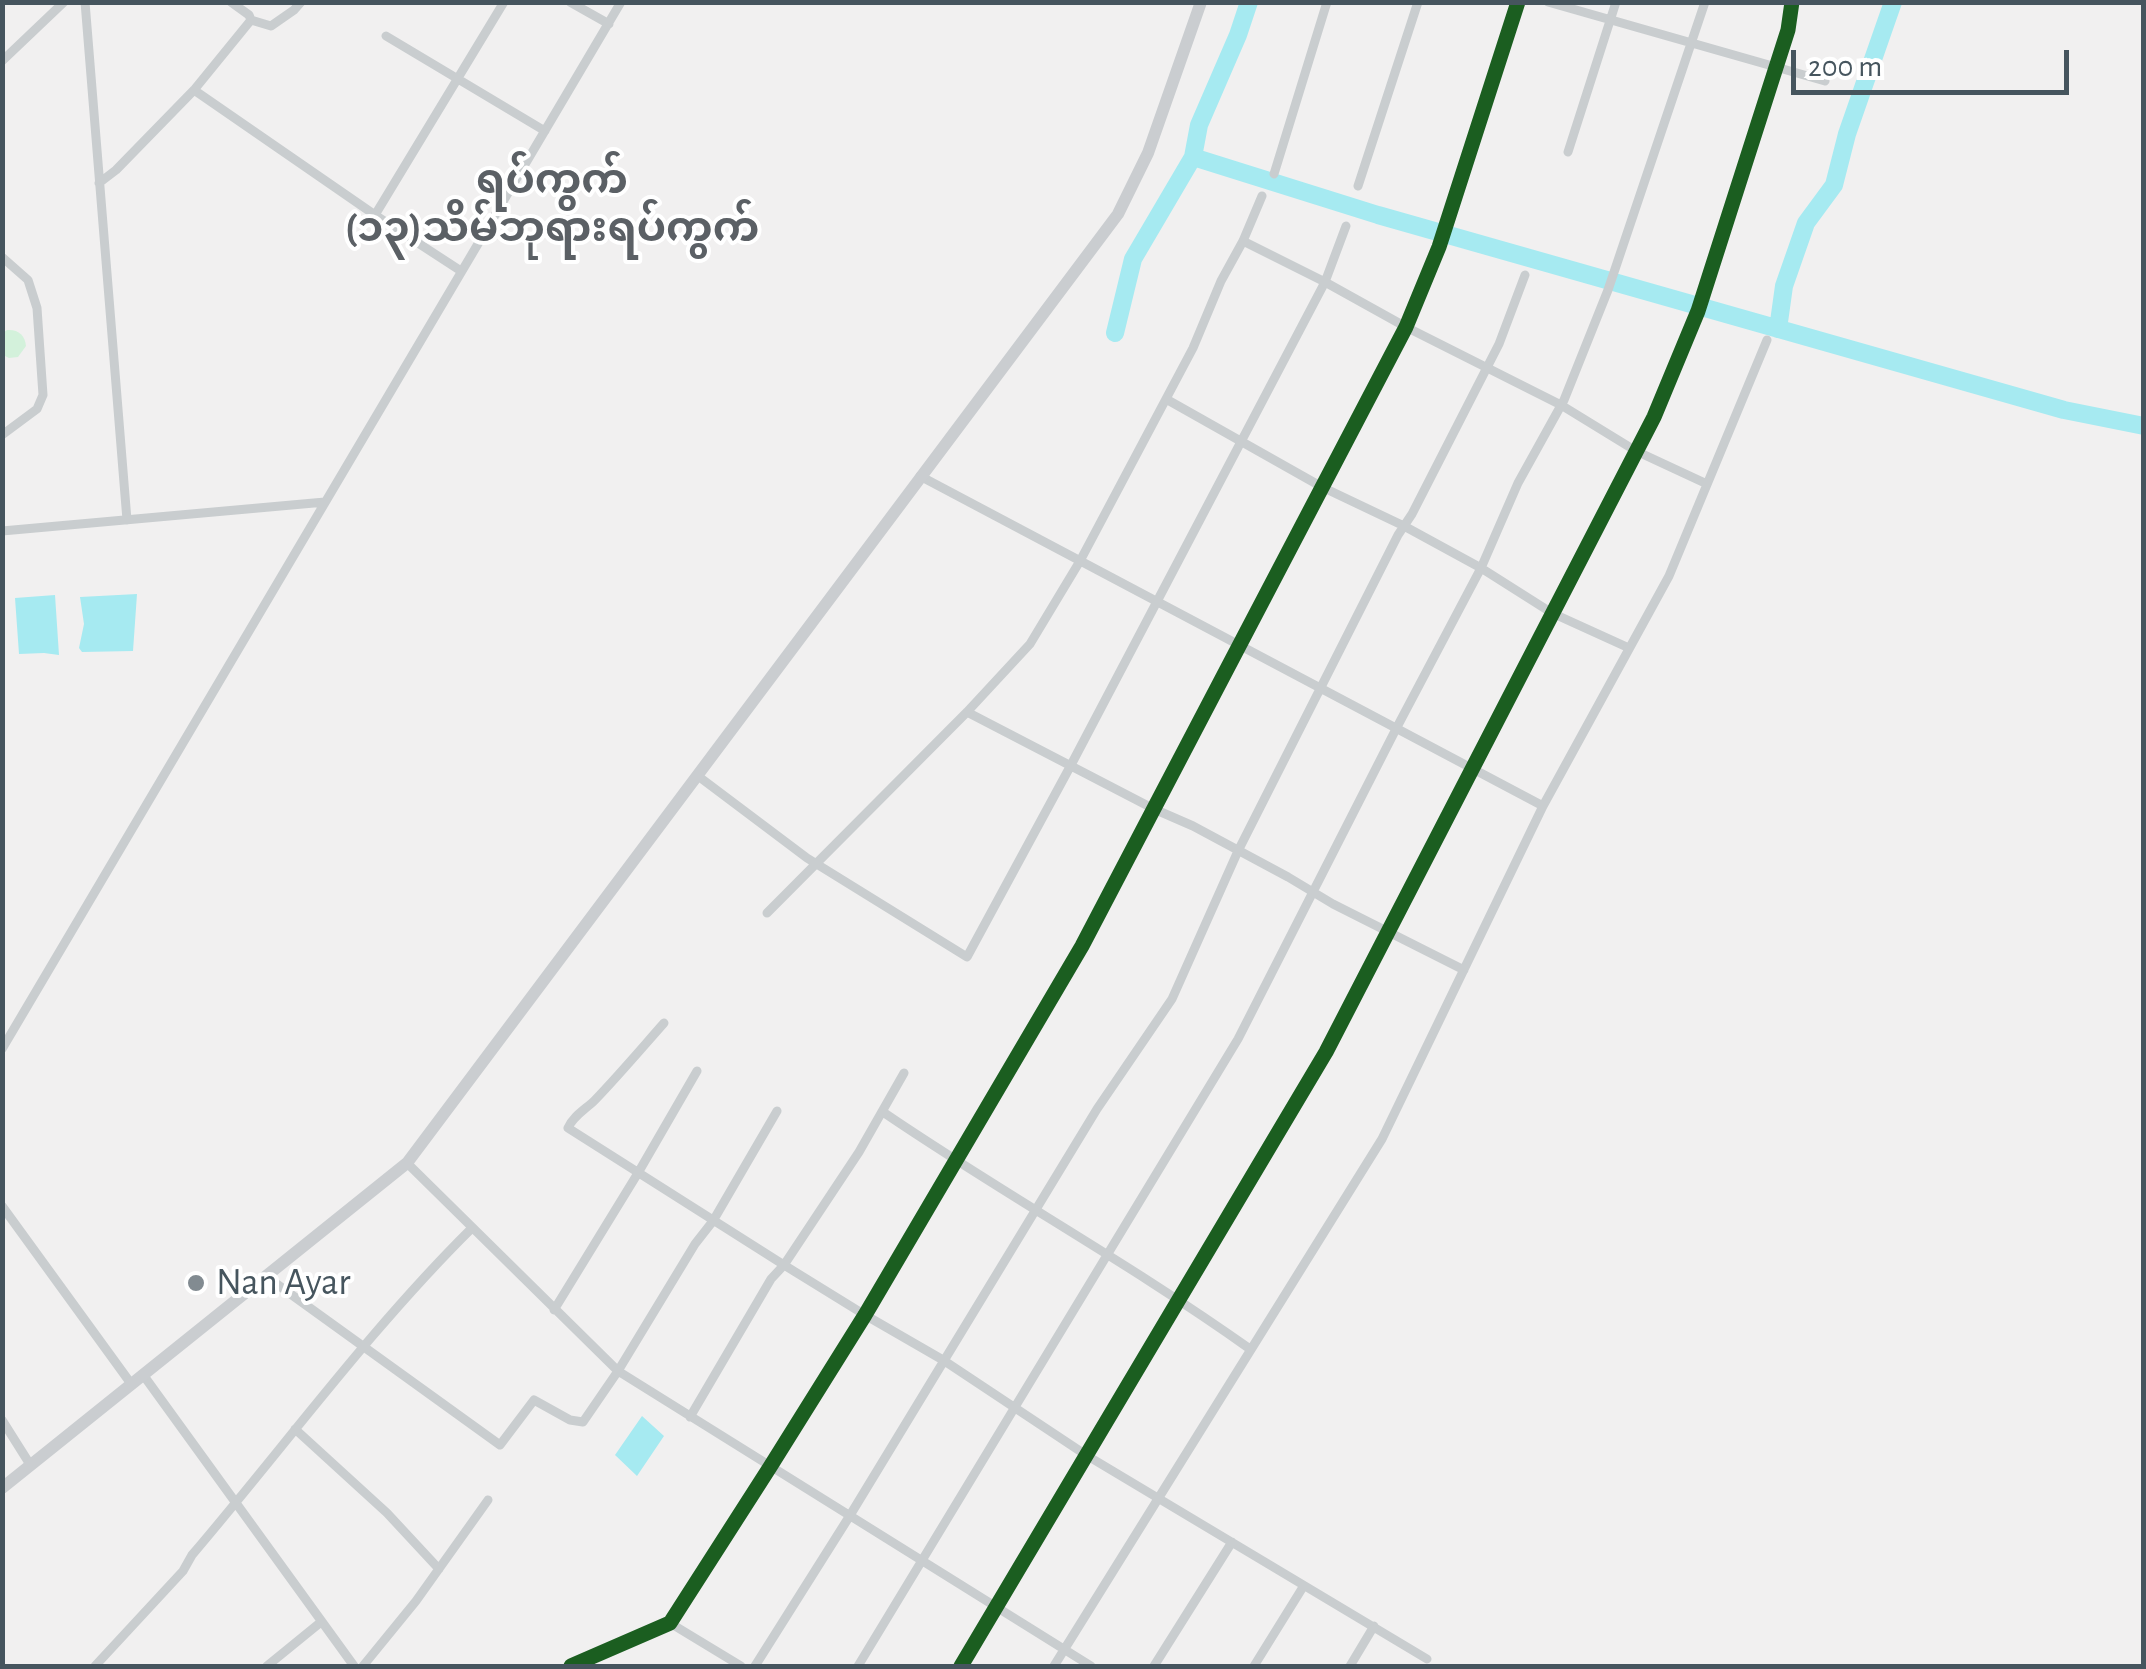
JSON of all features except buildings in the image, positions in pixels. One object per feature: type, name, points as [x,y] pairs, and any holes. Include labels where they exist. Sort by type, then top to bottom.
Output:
[{"type":"main road","points":[[2,1488],[406,1163],[1118,214],[1148,153],[1202,2]]},
{"type":"street","points":[[2,61],[64,2]]},
{"type":"street","points":[[84,2],[127,520]]},
{"type":"street","points":[[231,2],[251,20],[271,26],[301,2]]},
{"type":"street","points":[[375,215],[504,2]]},
{"type":"street","points":[[570,2],[608,24]]},
{"type":"street","points":[[2,1049],[621,2]]},
{"type":"street","points":[[1274,174],[1327,2]]},
{"type":"street","points":[[1358,186],[1418,2]]},
{"type":"street","points":[[571,1666],[670,1623],[865,1315],[1082,946],[1406,327],[1439,247],[1518,2]]},
{"type":"street","points":[[1548,2],[1825,81]]},
{"type":"street","points":[[1568,152],[1616,2]]},
{"type":"street","points":[[858,1666],[1238,1040],[1481,568],[1518,482],[1561,405],[1608,290],[1705,2]]},
{"type":"street","points":[[960,1666],[1326,1052],[1654,417],[1698,312],[1788,30],[1792,2]]},
{"type":"street","points":[[99,183],[194,90],[251,20]]},
{"type":"street","points":[[386,36],[545,131]]},
{"type":"street","points":[[194,90],[462,272]]},
{"type":"street","points":[[767,913],[1030,644],[1080,562],[1193,348],[1262,196]]},
{"type":"street","points":[[698,776],[816,863],[967,957],[1324,282],[1346,226]]},
{"type":"street","points":[[1243,241],[1707,484]]},
{"type":"street","points":[[2,257],[28,280],[37,308],[43,395],[37,408],[2,435]]},
{"type":"street","points":[[754,1666],[1098,1108],[1172,998],[1238,851],[1499,344],[1525,275]]},
{"type":"street","points":[[1054,1666],[1382,1139],[1544,806],[1668,576],[1767,340]]},
{"type":"street","points":[[1166,399],[1481,568],[1552,613],[1629,648]]},
{"type":"street","points":[[920,476],[1544,806]]},
{"type":"street","points":[[2,531],[325,502]]},
{"type":"street","points":[[967,712],[1464,970]]},
{"type":"street","points":[[664,1023],[568,1126],[784,1266],[944,1360],[1086,1455],[1427,1660]]},
{"type":"street","points":[[554,1310],[697,1070]]},
{"type":"street","points":[[690,1417],[771,1279],[784,1266],[904,1073]]},
{"type":"street","points":[[266,1277],[500,1445],[534,1400],[570,1420],[583,1422],[713,1221],[777,1111]]},
{"type":"street","points":[[883,1112],[955,1162],[1179,1298],[1250,1349]]},
{"type":"street","points":[[406,1163],[618,1372],[1091,1666]]},
{"type":"street","points":[[2,1206],[235,1503],[354,1666]]},
{"type":"street","points":[[94,1666],[183,1570],[363,1345],[472,1228]]},
{"type":"street","points":[[2,1420],[31,1466]]},
{"type":"street","points":[[295,1430],[387,1513],[439,1569]]},
{"type":"street","points":[[363,1666],[416,1601],[488,1500]]},
{"type":"street","points":[[1154,1666],[1232,1542]]},
{"type":"street","points":[[1254,1666],[1302,1587]]},
{"type":"street","points":[[268,1666],[322,1622]]},
{"type":"street","points":[[670,1623],[741,1666]]},
{"type":"street","points":[[1350,1666],[1374,1626]]},
{"type":"green space","points":[[18,332],[24,339],[26,346],[18,357],[3,355],[3,333]]},
{"type":"water","points":[[137,594],[133,651],[82,652],[79,648],[84,624],[80,597]]},
{"type":"water","points":[[55,595],[59,655],[19,654],[15,598]]},
{"type":"water","points":[[642,1416],[664,1436],[637,1476],[615,1455]]},
{"type":"waterway","points":[[1115,333],[1133,259],[1193,157],[1199,125],[1249,2]]},
{"type":"waterway","points":[[1778,329],[1784,286],[1806,223],[1834,185],[1847,134],[1893,2]]},
{"type":"waterway","points":[[1193,157],[1378,215],[2064,410],[2144,426]]},
{"type":"cycle path","points":[[571,1666],[670,1623],[865,1315],[1082,946],[1406,327],[1439,247],[1518,2]]},
{"type":"cycle path","points":[[961,1666],[1326,1052],[1654,417],[1698,311],[1788,30],[1792,2]]},
{"type":"place","name":"Nan Ayar","points":[[196,1283]]},
{"type":"district","name":"ရပ်ကွက် (၁၃)သိမ်ဘုရားရပ်ကွက်","points":[[552,204]]}]
